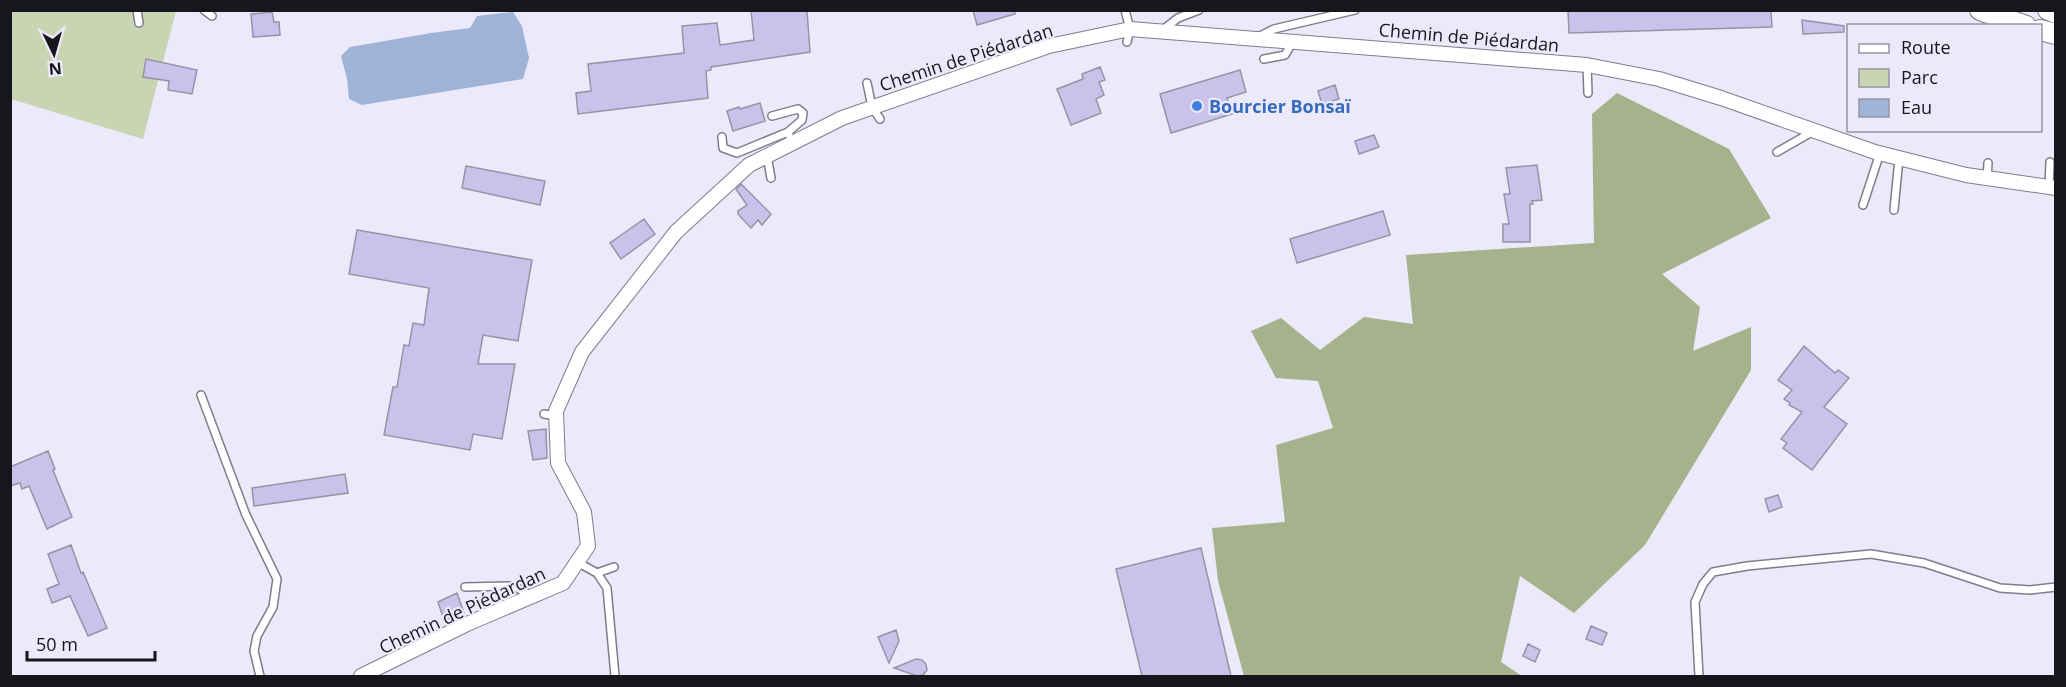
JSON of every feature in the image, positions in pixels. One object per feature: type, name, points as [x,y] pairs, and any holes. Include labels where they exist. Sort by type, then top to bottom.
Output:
[{"type":"main road","points":[[1980,10],[2020,24]]},
{"type":"main road","points":[[2048,10],[2055,13]]},
{"type":"street","name":"Chemin de Piédardan","points":[[361,676],[467,624],[563,583],[588,546],[584,512],[558,463],[550,413],[556,411],[582,352],[676,232],[749,165],[766,156],[790,138],[842,118],[876,113],[1049,46],[1162,31],[1587,65],[1659,79],[1880,153],[1966,175],[2052,188]]},
{"type":"lane","points":[[137,10],[139,23]]},
{"type":"lane","points":[[204,10],[212,16]]},
{"type":"lane","points":[[1125,10],[1128,36]]},
{"type":"lane","points":[[1162,31],[1178,18],[1199,10]]},
{"type":"lane","points":[[1256,38],[1274,29],[1355,10]]},
{"type":"lane","points":[[1264,59],[1284,55],[1294,41]]},
{"type":"lane","points":[[1587,65],[1588,93]]},
{"type":"lane","points":[[867,82],[876,113]]},
{"type":"lane","points":[[722,137],[723,148],[737,153],[790,138],[802,120],[803,113],[798,109],[771,116]]},
{"type":"lane","points":[[1778,152],[1814,130]]},
{"type":"lane","points":[[1863,205],[1880,153]]},
{"type":"lane","points":[[766,156],[771,177]]},
{"type":"lane","points":[[1894,210],[1899,158]]},
{"type":"lane","points":[[2050,162],[2052,188]]},
{"type":"lane","points":[[1988,163],[1988,178]]},
{"type":"lane","points":[[201,395],[246,516],[277,579],[273,607],[257,636],[254,651],[260,676]]},
{"type":"lane","points":[[1699,676],[1695,602],[1703,584],[1713,572],[1747,566],[1871,554],[1924,562],[2000,588],[2030,590],[2055,587]]},
{"type":"lane","points":[[577,562],[597,573],[607,588],[615,676]]},
{"type":"lane","points":[[597,573],[614,567]]},
{"type":"lane","points":[[465,587],[514,586],[531,596]]},
{"type":"green space","points":[[10,11],[176,11],[143,139],[11,99]]},
{"type":"green space","points":[[1617,93],[1729,149],[1771,218],[1662,274],[1700,307],[1693,351],[1751,327],[1751,370],[1645,545],[1574,613],[1520,576],[1501,662],[1522,676],[1244,676],[1218,581],[1212,528],[1285,522],[1276,445],[1333,428],[1318,381],[1276,378],[1251,331],[1281,318],[1320,350],[1364,317],[1413,324],[1406,255],[1594,243],[1592,114]]},
{"type":"water","points":[[513,12],[522,26],[529,58],[523,79],[362,105],[349,99],[341,56],[350,47],[470,28],[477,16]]},
{"type":"building","points":[[751,10],[807,10],[810,52],[711,67],[711,70],[706,71],[708,98],[578,114],[576,93],[591,91],[588,64],[684,53],[682,26],[717,23],[720,45],[754,40]]},
{"type":"building","points":[[973,10],[1015,10],[1015,14],[977,25]]},
{"type":"building","points":[[1568,10],[1771,10],[1772,27],[1569,33]]},
{"type":"building","points":[[272,12],[274,22],[279,22],[280,35],[253,37],[251,14]]},
{"type":"building","points":[[1802,20],[1844,26],[1844,32],[1803,34]]},
{"type":"building","points":[[146,59],[197,70],[192,94],[168,90],[169,81],[143,77]]},
{"type":"building","points":[[1100,67],[1105,80],[1099,82],[1104,95],[1096,99],[1101,113],[1071,125],[1057,89],[1083,79],[1082,74]]},
{"type":"building","name":"Bourcier Bonsaï","points":[[1240,70],[1246,92],[1227,98],[1232,114],[1171,133],[1160,94]]},
{"type":"building","points":[[1335,85],[1339,99],[1322,104],[1318,91]]},
{"type":"building","points":[[760,103],[765,121],[733,131],[727,111]]},
{"type":"building","points":[[1374,135],[1379,147],[1359,154],[1355,141]]},
{"type":"building","points":[[1537,165],[1542,200],[1532,201],[1533,204],[1530,204],[1530,242],[1503,242],[1503,224],[1509,224],[1504,194],[1510,194],[1506,168]]},
{"type":"building","points":[[466,166],[545,181],[540,205],[462,188]]},
{"type":"building","points":[[741,184],[771,214],[762,225],[758,220],[751,228],[738,214],[738,211],[747,205],[736,189]]},
{"type":"building","points":[[1383,211],[1390,235],[1297,263],[1290,239]]},
{"type":"building","points":[[644,219],[655,234],[621,259],[610,243]]},
{"type":"building","points":[[357,230],[532,260],[518,341],[483,335],[478,364],[515,364],[502,439],[473,434],[470,450],[384,435],[393,387],[397,387],[404,345],[409,346],[413,323],[424,325],[429,288],[349,274]]},
{"type":"building","points":[[1804,346],[1835,373],[1838,370],[1849,378],[1824,407],[1847,424],[1812,470],[1783,448],[1787,443],[1781,439],[1802,412],[1789,405],[1790,403],[1784,399],[1792,390],[1778,380]]},
{"type":"building","points":[[546,429],[547,458],[533,460],[528,431]]},
{"type":"building","points":[[48,451],[72,517],[47,529],[29,486],[22,489],[20,483],[10,486],[10,467]]},
{"type":"building","points":[[345,474],[348,493],[254,506],[252,488]]},
{"type":"building","points":[[1778,495],[1782,507],[1769,512],[1765,499]]},
{"type":"building","points":[[71,545],[81,573],[83,572],[107,628],[88,636],[70,596],[52,603],[47,589],[59,584],[48,554]]},
{"type":"building","points":[[1201,548],[1231,676],[1142,676],[1116,569]]},
{"type":"building","points":[[457,593],[464,613],[444,620],[438,602]]},
{"type":"building","points":[[1591,626],[1607,633],[1602,645],[1586,639]]},
{"type":"building","points":[[896,630],[899,641],[889,663],[878,637]]},
{"type":"building","points":[[1528,644],[1540,650],[1535,662],[1523,656]]},
{"type":"building","points":[[916,659],[926,664],[927,670],[923,675],[917,676],[894,668]]},
{"type":"place","name":"Bourcier Bonsaï","points":[[1197,106]]}]
